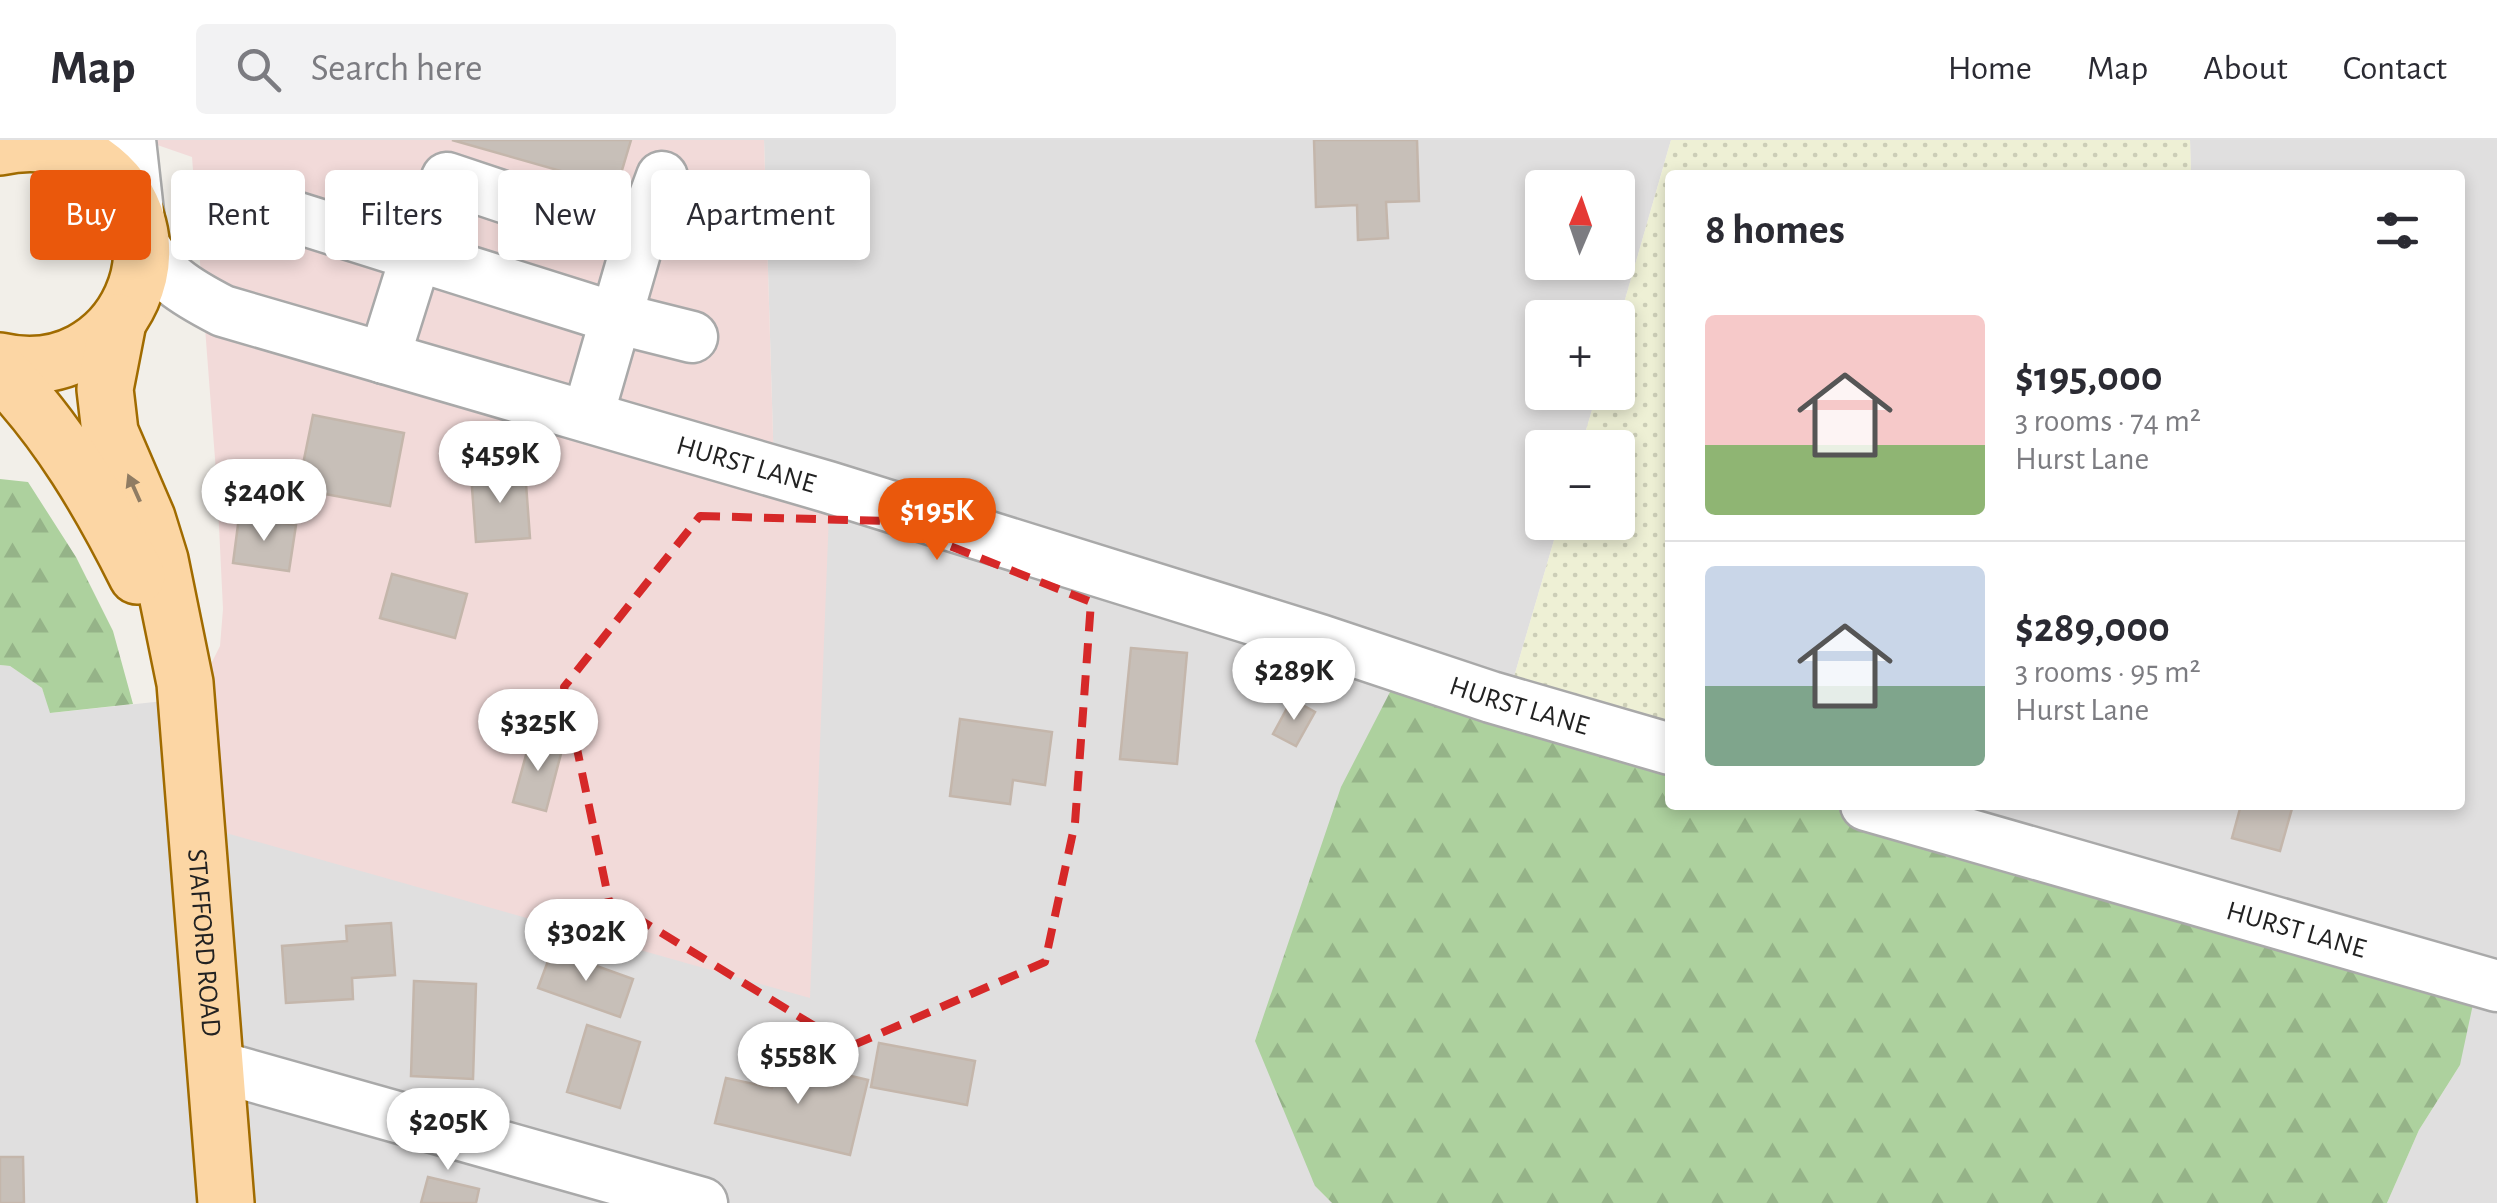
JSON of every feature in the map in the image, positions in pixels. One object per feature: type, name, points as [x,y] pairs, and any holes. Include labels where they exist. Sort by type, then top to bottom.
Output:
[{"type":"main road","points":[[24,142],[73,151],[102,170]]},
{"type":"main road","points":[[0,361],[35,365],[67,359],[96,344],[119,321],[134,295],[140,260]]},
{"type":"main road","name":"STAFFORD ROAD","points":[[119,321],[105,389],[110,432],[147,518],[160,560],[184,684],[226,1203]]},
{"type":"main road","name":"STAFFORD ROAD","points":[[0,372],[50,430],[86,484],[124,550],[184,684]]},
{"type":"street","points":[[130,140],[133,170]]},
{"type":"street","points":[[478,188],[638,242]]},
{"type":"street","points":[[588,415],[651,207]]},
{"type":"street","name":"HURST LANE","points":[[151,258],[173,282],[222,311],[588,415],[1665,748]]},
{"type":"street","points":[[384,358],[414,260]]},
{"type":"street","points":[[438,260],[616,318],[692,336]]},
{"type":"street","name":"HURST LANE","points":[[119,321],[222,311]]},
{"type":"street","name":"HURST LANE","points":[[1883,810],[2497,986]]},
{"type":"street","points":[[216,1066],[702,1203]]},
{"type":"highlighted area","points":[[700,516],[887,521],[1091,602],[1075,823],[1045,962],[849,1047],[609,901],[564,687]]},
{"type":"shaded area","points":[[143,140],[764,140],[765,170],[651,170],[651,260],[768,260],[774,468],[830,488],[810,998],[205,827],[193,700],[220,646],[223,609],[200,260],[305,260],[305,170],[193,170],[192,157]]},
{"type":"shaded area","points":[[764,140],[1671,140],[1635,265],[1635,170],[1525,170],[1525,280],[1631,280],[1625,300],[1525,300],[1525,410],[1592,410],[1586,430],[1525,430],[1525,540],[1554,540],[1509,694],[1315,1186],[1332,1203],[0,1203],[0,665],[10,666],[42,688],[51,713],[164,701],[774,468],[768,260],[870,260],[870,170],[765,170]]},
{"type":"shaded area","points":[[2190,140],[2497,140],[2497,1203],[2387,1203],[2419,1130],[2460,1065],[1905,810],[2465,810],[2465,170],[2191,170]]},
{"type":"green space","points":[[1671,140],[2190,140],[2191,170],[1665,170],[1665,740],[1509,694],[1554,540],[1635,540],[1635,430],[1586,430],[1592,410],[1635,410],[1635,300],[1625,300],[1631,280],[1635,280],[1635,265]]},
{"type":"green space","points":[[0,479],[28,482],[76,557],[113,631],[133,704],[50,713],[42,688],[10,666],[0,665]]},
{"type":"green space","points":[[1405,663],[1665,740],[1665,810],[1911,810],[2479,976],[2460,1065],[2419,1130],[2387,1203],[1332,1203],[1315,1186],[1255,1041],[1341,787]]},
{"type":"building","points":[[452,140],[631,140],[622,170],[557,170]]},
{"type":"building","points":[[1314,140],[1417,140],[1419,201],[1386,202],[1388,238],[1358,240],[1357,205],[1316,207]]},
{"type":"building","points":[[313,415],[404,433],[390,506],[298,489]]},
{"type":"building","points":[[525,470],[530,538],[476,542],[471,474]]},
{"type":"building","points":[[239,517],[296,525],[289,571],[233,563]]},
{"type":"building","points":[[392,574],[467,594],[455,638],[380,618]]},
{"type":"building","points":[[1131,648],[1187,653],[1177,764],[1120,759]]},
{"type":"building","points":[[1292,699],[1315,712],[1296,746],[1273,734]]},
{"type":"building","points":[[960,719],[1052,732],[1045,785],[1013,780],[1010,804],[950,796]]},
{"type":"building","points":[[531,737],[563,746],[546,811],[513,802]]},
{"type":"building","points":[[2240,810],[2292,810],[2280,851],[2232,838]]},
{"type":"building","points":[[391,923],[395,975],[352,978],[353,999],[286,1003],[282,946],[347,941],[346,926]]},
{"type":"building","points":[[552,950],[633,979],[620,1017],[538,988]]},
{"type":"building","points":[[414,981],[476,984],[473,1079],[411,1076]]},
{"type":"building","points":[[587,1025],[640,1042],[620,1108],[567,1092]]},
{"type":"building","points":[[879,1043],[975,1061],[967,1105],[871,1087]]},
{"type":"building","points":[[779,1059],[868,1080],[850,1155],[715,1123],[726,1078],[772,1088]]},
{"type":"building","points":[[0,1157],[23,1157],[24,1203],[0,1203]]},
{"type":"building","points":[[428,1177],[479,1189],[476,1203],[421,1203]]}]
